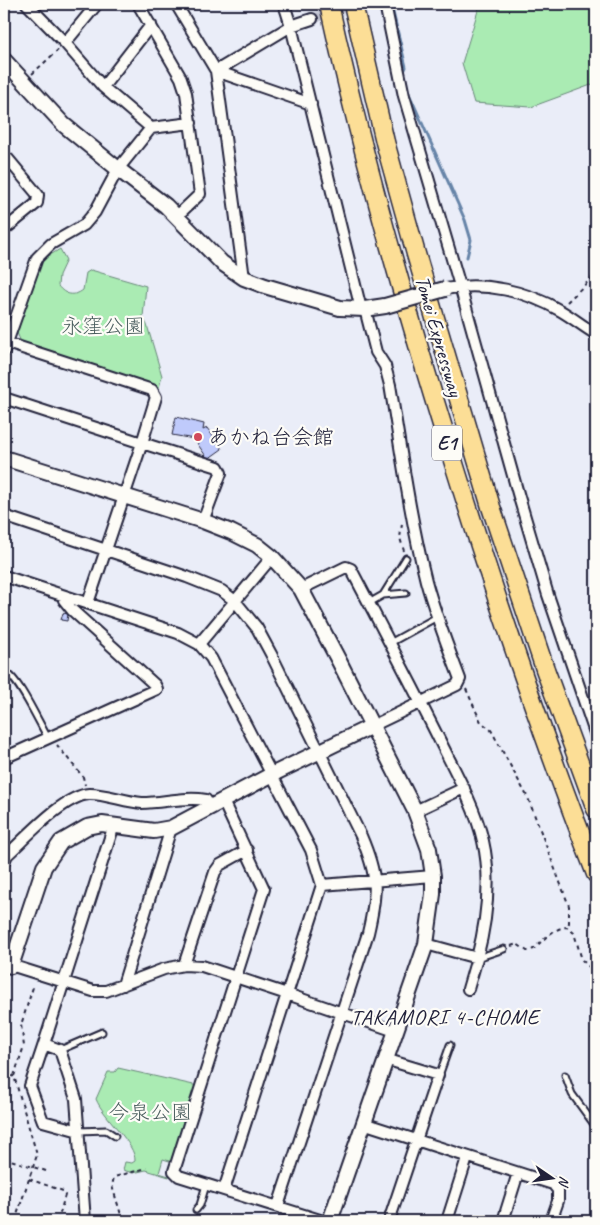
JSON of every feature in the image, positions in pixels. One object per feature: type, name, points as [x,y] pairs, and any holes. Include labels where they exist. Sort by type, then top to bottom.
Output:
[{"type":"highway","name":"Tomei Expressway","points":[[329,4],[363,146],[434,400],[469,514],[524,679],[596,874]]},
{"type":"highway","name":"Tomei Expressway","points":[[353,4],[388,151],[482,479],[545,669],[596,809]]},
{"type":"street","points":[[27,4],[65,42],[103,87],[151,128]]},
{"type":"street","points":[[65,42],[97,4]]},
{"type":"street","points":[[138,4],[181,78],[186,93],[200,194],[177,216]]},
{"type":"street","points":[[176,4],[216,71],[244,278]]},
{"type":"street","points":[[284,4],[363,309],[376,352],[385,366],[390,385],[412,517],[427,582],[437,617],[460,679],[457,685],[318,751],[171,828],[154,831],[102,824],[86,827],[61,842],[44,867],[7,964],[92,991],[106,990],[123,985],[164,969],[184,965],[202,966],[395,1031]]},
{"type":"street","points":[[385,4],[404,96],[537,559],[596,736]]},
{"type":"street","points":[[216,71],[291,26],[312,20]]},
{"type":"street","points":[[103,87],[150,25]]},
{"type":"street","points":[[4,60],[64,125],[118,170],[166,206],[222,264],[244,278],[264,286],[340,308],[363,309],[385,306],[460,286],[496,287],[560,310],[596,334]]},
{"type":"street","points":[[216,71],[310,104]]},
{"type":"street","points":[[88,603],[156,397],[152,390],[5,345],[37,258],[50,244],[84,225],[95,212],[118,170],[151,128],[191,122]]},
{"type":"street","points":[[4,230],[37,203],[38,195],[5,158]]},
{"type":"street","points":[[4,398],[218,467],[221,473],[203,522]]},
{"type":"street","points":[[4,458],[231,532],[257,545],[272,557],[300,589],[415,811],[429,849],[432,876],[433,894],[426,944],[330,1221]]},
{"type":"street","points":[[4,516],[188,577],[222,591],[235,601],[257,628],[372,861],[375,882],[374,906],[368,933],[278,1206]]},
{"type":"street","points":[[199,644],[272,557]]},
{"type":"street","points":[[300,589],[346,567],[352,569],[464,788],[483,841],[487,898],[484,933],[468,989]]},
{"type":"street","points":[[4,576],[178,634],[199,644],[211,658],[311,850],[322,885],[224,1190]]},
{"type":"street","points":[[4,758],[157,689],[155,685],[72,610],[64,600],[64,596]]},
{"type":"street","points":[[415,811],[464,788]]},
{"type":"street","points":[[4,862],[7,855],[55,810],[77,797],[90,794],[142,803],[194,798],[206,800],[210,807]]},
{"type":"street","points":[[223,801],[264,889],[174,1171],[179,1176],[323,1221]]},
{"type":"street","points":[[79,1131],[43,1121],[30,1086],[114,825]]},
{"type":"street","points":[[123,985],[171,828]]},
{"type":"street","points":[[184,965],[215,872],[220,865],[247,850]]},
{"type":"street","points":[[322,885],[432,876]]},
{"type":"street","points":[[426,944],[477,958]]},
{"type":"street","points":[[44,1044],[60,1050],[76,1099],[85,1221]]},
{"type":"street","points":[[385,1059],[438,1076],[389,1221]]},
{"type":"street","points":[[363,1123],[553,1184],[558,1190],[558,1201],[551,1221]]},
{"type":"street","points":[[447,1221],[468,1158]]},
{"type":"street","points":[[503,1221],[518,1173]]},
{"type":"lane","points":[[383,595],[406,558]]},
{"type":"lane","points":[[369,603],[383,595],[406,593]]},
{"type":"lane","points":[[390,643],[437,617]]},
{"type":"lane","points":[[4,670],[17,682],[49,738]]},
{"type":"lane","points":[[477,958],[504,949]]},
{"type":"lane","points":[[60,1050],[102,1032]]},
{"type":"lane","points":[[438,1076],[450,1044]]},
{"type":"lane","points":[[565,1075],[572,1094],[596,1127]]},
{"type":"lane","points":[[79,1131],[106,1130],[114,1136]]},
{"type":"lane","points":[[196,1210],[200,1205],[207,1184]]},
{"type":"path","points":[[36,71],[54,54]]},
{"type":"path","points":[[560,310],[596,274]]},
{"type":"path","points":[[86,323],[94,325]]},
{"type":"path","points":[[406,558],[400,538],[403,521],[412,517]]},
{"type":"path","points":[[466,689],[481,722],[491,730],[528,798],[569,906],[569,923],[567,927]]},
{"type":"path","points":[[49,738],[83,777],[85,784],[83,788]]},
{"type":"path","points":[[504,949],[518,944],[527,951],[531,951],[550,933],[560,927],[567,927],[574,933],[582,960],[596,972]]},
{"type":"path","points":[[4,1078],[14,1076]]},
{"type":"path","points":[[4,1158],[46,1171]]},
{"type":"path","points":[[123,1221],[112,1186],[114,1177],[147,1168]]},
{"type":"path","points":[[29,1179],[63,1191],[66,1195],[58,1221]]},
{"type":"green space","points":[[480,4],[596,4],[596,88],[591,85],[531,107],[474,103],[462,63]]},
{"type":"green space","name":"永窪公園","points":[[60,249],[66,260],[59,275],[58,286],[67,293],[76,294],[83,290],[86,273],[91,270],[146,286],[143,317],[162,376],[159,388],[21,342],[17,333],[39,265],[47,257]]},
{"type":"green space","name":"今泉公園","points":[[118,1068],[198,1086],[173,1162],[163,1159],[159,1173],[169,1177],[146,1170],[133,1173],[123,1170],[125,1162],[132,1163],[135,1161],[134,1154],[96,1099],[108,1072],[115,1072]]},
{"type":"building","name":"あかね台会館","points":[[176,417],[204,424],[203,430],[207,428],[222,449],[208,459],[194,439],[172,435]]},
{"type":"building","points":[[63,613],[68,614],[67,621],[61,620]]},
{"type":"waterway","points":[[391,4],[406,67],[403,73]]},
{"type":"waterway","points":[[407,89],[465,220],[471,240],[467,257]]},
{"type":"tunnel","points":[[312,19],[354,4]]},
{"type":"place","name":"あかね台会館","points":[[198,437]]},
{"type":"district","name":"TAKAMORI 4-CHOME","points":[[445,1017]]}]
